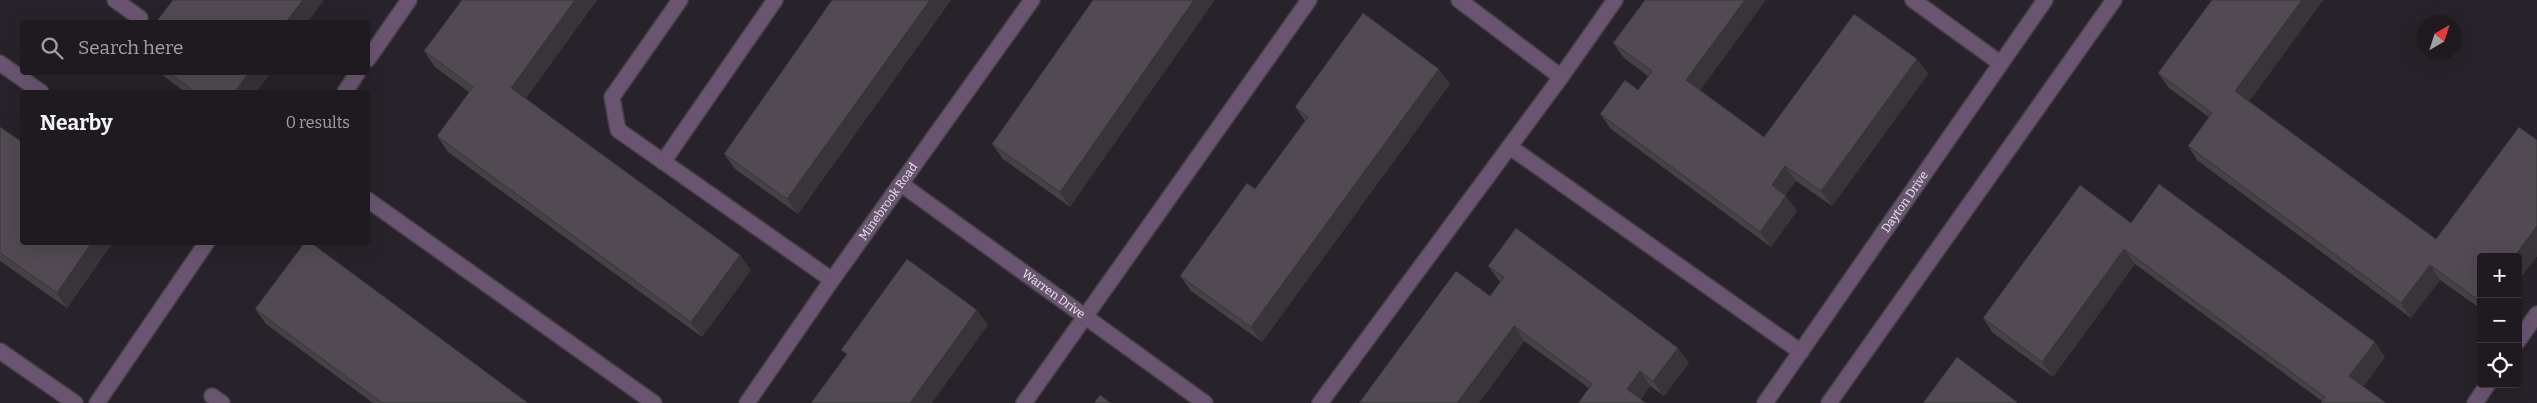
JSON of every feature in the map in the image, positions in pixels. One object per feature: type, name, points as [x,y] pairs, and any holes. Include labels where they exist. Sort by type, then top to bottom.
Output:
[{"type":"street","points":[[115,0],[140,18]]},
{"type":"street","points":[[370,56],[409,0]]},
{"type":"street","points":[[680,0],[612,96],[618,130],[832,280]]},
{"type":"street","points":[[663,162],[775,0]]},
{"type":"street","name":"Minebrook Road","points":[[747,403],[832,280],[1032,0]]},
{"type":"street","points":[[1024,403],[1086,318],[1309,0]]},
{"type":"street","points":[[1459,0],[1562,77]]},
{"type":"street","points":[[1320,403],[1562,77],[1615,0]]},
{"type":"street","points":[[1913,0],[2000,64]]},
{"type":"street","name":"Dayton Drive","points":[[1765,403],[2045,0]]},
{"type":"street","points":[[1829,403],[2114,0]]},
{"type":"street","points":[[0,63],[38,90]]},
{"type":"street","points":[[346,90],[356,75]]},
{"type":"street","points":[[1510,147],[1801,352]]},
{"type":"street","name":"Warren Drive","points":[[901,184],[1205,403]]},
{"type":"street","points":[[370,201],[654,403]]},
{"type":"street","points":[[97,403],[205,245]]},
{"type":"street","points":[[2522,335],[2537,314]]},
{"type":"street","points":[[0,351],[75,403]]},
{"type":"street","points":[[2475,403],[2485,388]]},
{"type":"building","points":[[173,0],[303,0],[288,20],[158,20]]},
{"type":"building","points":[[462,0],[575,0],[511,88],[740,255],[691,322],[437,136],[473,87],[424,51]]},
{"type":"building","points":[[832,0],[930,0],[787,199],[724,154]]},
{"type":"building","points":[[1093,0],[1194,0],[1060,192],[992,144]]},
{"type":"building","points":[[1645,0],[1745,0],[1686,80],[1764,137],[1854,14],[1917,59],[1821,191],[1785,166],[1772,185],[1786,196],[1760,232],[1600,114],[1625,80],[1638,90],[1652,71],[1613,43]]},
{"type":"building","points":[[2212,0],[2302,0],[2235,91],[2436,239],[2519,127],[2537,140],[2537,226],[2517,253],[2477,253],[2477,299],[2430,265],[2401,303],[2188,146],[2212,113],[2158,73]]},
{"type":"building","points":[[1363,13],[1439,69],[1251,327],[1180,276],[1247,183],[1255,189],[1308,117],[1295,107]]},
{"type":"building","points":[[172,75],[247,75],[236,90],[192,90]]},
{"type":"building","points":[[0,127],[20,141],[20,245],[90,245],[57,293],[0,253]]},
{"type":"building","points":[[2159,184],[2375,342],[2349,376],[2386,403],[2321,403],[2325,397],[2124,249],[2042,362],[1983,318],[2080,185],[2131,223]]},
{"type":"building","points":[[1516,228],[1678,348],[1653,381],[1640,371],[1627,389],[1646,403],[1578,403],[1592,384],[1514,326],[1457,403],[1359,403],[1456,271],[1490,296],[1504,277],[1488,266]]},
{"type":"building","points":[[303,245],[314,245],[528,403],[382,403],[255,309]]},
{"type":"building","points":[[907,259],[977,310],[910,403],[811,403],[847,354],[841,350]]},
{"type":"building","points":[[1957,357],[2017,402],[1923,403]]},
{"type":"building","points":[[1100,395],[1111,403],[1094,403]]}]
